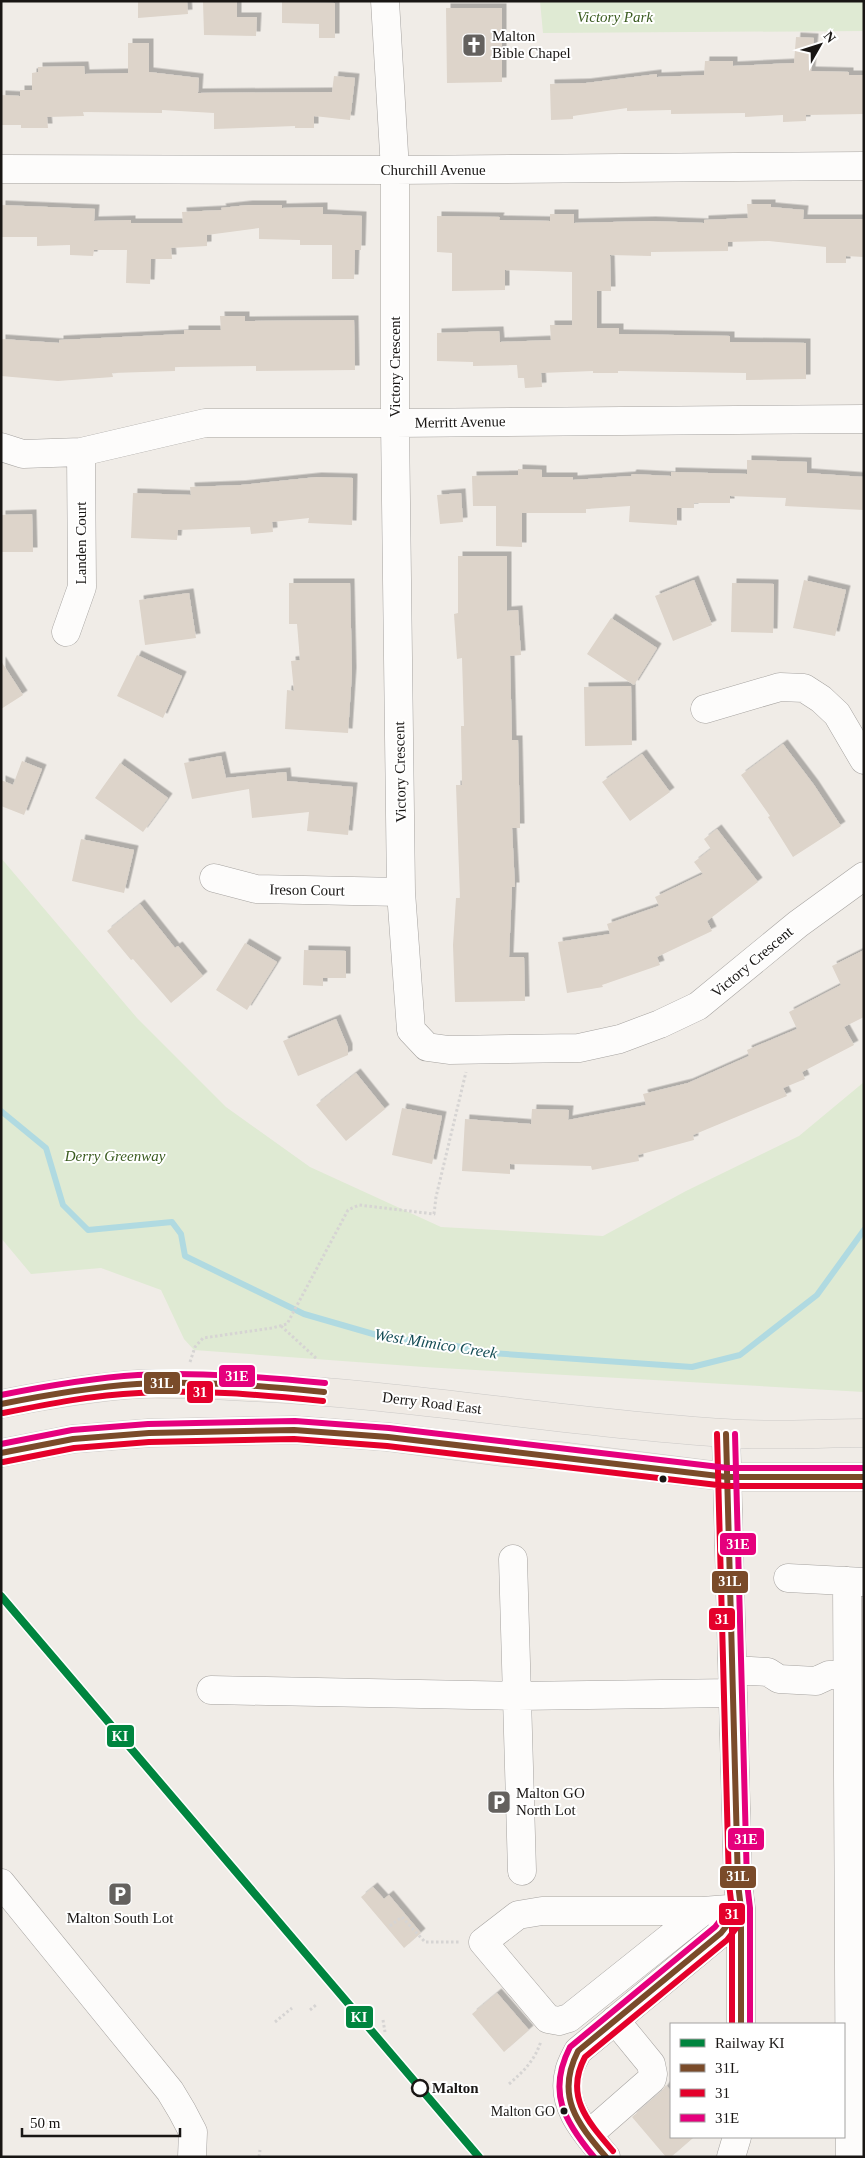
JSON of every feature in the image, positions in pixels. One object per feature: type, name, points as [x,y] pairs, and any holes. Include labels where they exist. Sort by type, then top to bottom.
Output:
[{"type":"main road","name":"Derry Road East","points":[[1,1404],[51,1394],[137,1384],[182,1384],[290,1388],[726,1434],[864,1433]]},
{"type":"main road","points":[[1,1453],[73,1439],[139,1433],[294,1430],[388,1437],[727,1478],[864,1477]]},
{"type":"street","name":"Victory Crescent","points":[[385,1],[395,170],[395,423],[401,892],[412,1030],[427,1047],[471,1049],[579,1048],[620,1039],[660,1024],[698,1006],[798,924],[864,876]]},
{"type":"street","name":"Churchill Avenue","points":[[1,169],[395,170],[864,166]]},
{"type":"street","name":"Merritt Avenue","points":[[1,447],[22,454],[81,452],[205,422],[395,423],[864,418]]},
{"type":"street","name":"Landen Court","points":[[66,632],[82,587],[81,452]]},
{"type":"street","points":[[705,709],[780,687],[804,688],[821,699],[837,714],[864,760]]},
{"type":"street","name":"Ireson Court","points":[[214,878],[256,889],[401,892]]},
{"type":"street","points":[[726,1434],[738,1876],[741,1908],[741,2023]]},
{"type":"street","points":[[513,1559],[522,1871]]},
{"type":"street","points":[[788,1578],[856,1582],[838,1675],[850,2157]]},
{"type":"street","points":[[211,1690],[517,1696],[733,1682],[768,1672],[778,1679],[816,1681],[838,1675]]},
{"type":"street","points":[[1,1882],[170,2091],[193,2132],[192,2157]]},
{"type":"street","points":[[703,1911],[569,2018],[559,2021],[548,2019],[484,1942],[518,1915],[542,1911],[703,1911],[741,1908]]},
{"type":"street","points":[[606,2157],[572,2111],[567,2092],[569,2072],[578,2051],[721,1933],[741,1908]]},
{"type":"street","points":[[588,2135],[649,2084],[653,2074],[651,2064],[615,2020]]},
{"type":"street","points":[[731,2157],[737,2138]]},
{"type":"path","points":[[182,1384],[195,1347],[203,1338],[287,1324],[302,1300],[348,1210],[359,1205],[434,1214],[436,1197],[471,1049]]},
{"type":"path","points":[[281,1326],[317,1359]]},
{"type":"path","points":[[390,1926],[402,1918],[425,1942],[484,1942]]},
{"type":"path","points":[[310,2010],[316,2005]]},
{"type":"path","points":[[276,2022],[292,2008]]},
{"type":"path","points":[[509,2084],[537,2056],[548,2019]]},
{"type":"path","points":[[383,2020],[385,2032]]},
{"type":"path","points":[[259,2157],[260,2150]]},
{"type":"green space","name":"Victory Park","points":[[540,1],[864,1],[864,31],[543,33]]},
{"type":"green space","name":"Derry Greenway","points":[[1,858],[137,1018],[226,1107],[310,1167],[441,1227],[603,1236],[686,1191],[799,1136],[864,1082],[864,1392],[424,1367],[194,1350],[184,1339],[161,1290],[101,1268],[31,1274],[1,1238]]},
{"type":"building","points":[[138,1],[187,1],[188,14],[138,18]]},
{"type":"building","points":[[203,1],[237,1],[237,17],[257,17],[256,36],[204,35]]},
{"type":"building","points":[[282,2],[335,3],[335,38],[319,38],[319,24],[282,23]]},
{"type":"building","name":"Malton Bible Chapel","points":[[446,8],[502,8],[502,82],[447,83]]},
{"type":"building","points":[[796,37],[814,38],[811,71],[849,72],[849,75],[864,75],[864,114],[806,115],[806,121],[783,122],[783,115],[745,117],[745,113],[671,114],[671,110],[627,111],[627,108],[573,116],[573,119],[551,120],[550,84],[586,83],[657,74],[657,77],[704,75],[705,61],[733,61],[733,66],[794,63]]},
{"type":"building","points":[[128,43],[149,43],[149,72],[199,78],[198,93],[332,92],[334,76],[355,78],[350,120],[314,116],[314,128],[295,128],[295,126],[214,129],[214,113],[162,110],[162,113],[83,112],[84,116],[47,117],[48,128],[21,128],[21,125],[1,125],[1,95],[20,96],[20,90],[32,90],[32,73],[38,72],[38,67],[84,66],[85,74],[128,73]]},
{"type":"building","points":[[747,204],[771,204],[771,207],[804,210],[803,219],[864,219],[864,257],[846,256],[846,263],[826,263],[826,247],[769,241],[728,242],[728,251],[651,252],[651,256],[610,255],[611,291],[597,291],[597,328],[619,328],[619,334],[730,336],[730,342],[806,343],[806,379],[746,380],[746,373],[618,371],[618,373],[593,373],[593,371],[541,373],[542,387],[525,388],[524,378],[518,378],[517,365],[473,366],[473,362],[437,361],[437,333],[499,331],[500,342],[551,340],[550,325],[572,325],[572,272],[505,270],[505,290],[452,291],[452,253],[437,252],[437,216],[500,217],[499,220],[550,221],[550,214],[574,214],[574,223],[651,221],[704,223],[704,220],[748,218]]},
{"type":"building","points":[[1,205],[95,209],[94,221],[131,220],[131,223],[183,223],[182,212],[222,210],[221,208],[248,205],[282,205],[282,208],[323,207],[323,214],[362,216],[361,250],[355,250],[354,279],[332,279],[332,245],[300,245],[300,240],[259,239],[259,228],[207,235],[207,246],[171,248],[172,259],[151,259],[150,284],[126,283],[127,250],[94,250],[93,256],[70,255],[70,245],[37,246],[37,237],[1,237]]},
{"type":"building","points":[[220,316],[245,316],[245,321],[354,320],[355,370],[256,371],[256,366],[175,367],[175,371],[112,373],[113,377],[58,381],[1,376],[1,339],[59,343],[59,340],[184,334],[184,330],[221,330]]},
{"type":"building","points":[[747,460],[807,462],[807,473],[864,477],[864,510],[785,506],[786,498],[730,496],[730,503],[694,503],[694,508],[677,508],[677,525],[629,522],[630,506],[586,509],[586,513],[522,513],[522,547],[496,546],[496,506],[473,506],[472,476],[518,475],[518,469],[542,470],[542,477],[573,477],[573,480],[631,476],[632,474],[671,476],[671,472],[747,474]]},
{"type":"building","points":[[317,477],[353,478],[352,525],[308,523],[309,518],[272,522],[273,532],[251,534],[250,527],[178,530],[177,540],[131,538],[133,493],[191,495],[190,487],[241,485]]},
{"type":"building","points":[[461,493],[463,522],[440,524],[437,495]]},
{"type":"building","points":[[32,514],[33,552],[1,552],[1,515]]},
{"type":"building","points":[[458,556],[507,556],[507,611],[518,610],[521,655],[510,656],[512,740],[518,740],[520,828],[512,828],[515,887],[512,887],[509,957],[524,957],[525,1001],[455,1002],[453,945],[456,898],[460,898],[456,785],[462,785],[461,726],[464,726],[462,658],[457,659],[454,614],[458,613]]},
{"type":"building","points":[[694,580],[712,625],[673,641],[655,596]]},
{"type":"building","points":[[804,580],[846,590],[835,636],[793,628]]},
{"type":"building","points":[[289,583],[350,583],[352,672],[348,733],[285,729],[287,690],[294,691],[291,661],[300,660],[297,624],[289,624]]},
{"type":"building","points":[[732,583],[774,584],[773,633],[731,632]]},
{"type":"building","points":[[189,593],[196,638],[145,645],[139,600]]},
{"type":"building","points":[[611,618],[657,648],[634,685],[587,654]]},
{"type":"building","points":[[137,655],[182,676],[163,718],[117,696]]},
{"type":"building","points":[[1,661],[23,695],[1,709]]},
{"type":"building","points":[[631,686],[632,745],[585,746],[584,687]]},
{"type":"building","points":[[783,744],[814,785],[841,826],[793,857],[768,817],[770,816],[741,775]]},
{"type":"building","points":[[642,754],[670,792],[630,821],[602,782]]},
{"type":"building","points":[[221,756],[226,778],[286,772],[287,781],[353,787],[348,835],[307,831],[309,812],[252,818],[249,789],[192,799],[184,763]]},
{"type":"building","points":[[22,761],[42,769],[24,815],[1,806],[1,780],[13,785]]},
{"type":"building","points":[[120,763],[168,798],[143,832],[95,798]]},
{"type":"building","points":[[717,829],[758,882],[707,921],[712,931],[657,957],[660,965],[602,985],[603,987],[567,993],[558,942],[610,934],[607,924],[659,906],[655,897],[703,874],[694,862],[711,849],[704,839]]},
{"type":"building","points":[[81,839],[134,850],[124,893],[72,881]]},
{"type":"building","points":[[140,904],[175,948],[178,946],[203,976],[171,1003],[107,931]]},
{"type":"building","points":[[245,943],[277,962],[247,1010],[216,990]]},
{"type":"building","points":[[304,950],[346,951],[346,978],[323,978],[323,986],[303,985]]},
{"type":"building","points":[[864,950],[864,1017],[844,1027],[854,1045],[802,1072],[805,1079],[783,1088],[787,1096],[693,1135],[694,1140],[638,1155],[639,1161],[592,1170],[591,1166],[510,1164],[510,1174],[462,1171],[465,1119],[531,1124],[532,1109],[569,1110],[568,1120],[646,1105],[643,1094],[688,1083],[749,1056],[747,1050],[797,1029],[789,1012],[841,985],[832,966]]},
{"type":"building","points":[[336,1019],[348,1048],[348,1055],[298,1076],[283,1041]]},
{"type":"building","points":[[356,1073],[385,1109],[346,1141],[316,1105]]},
{"type":"building","points":[[402,1108],[442,1116],[432,1164],[392,1155]]},
{"type":"building","points":[[373,1887],[384,1899],[389,1895],[421,1933],[404,1948],[361,1897]]},
{"type":"building","points":[[497,1993],[529,2030],[504,2052],[472,2014]]},
{"type":"building","points":[[666,2085],[670,2090],[670,2138],[693,2138],[671,2157],[666,2157],[632,2117],[662,2091]]},
{"type":"waterway","name":"West Mimico Creek","points":[[1,1111],[46,1148],[63,1205],[88,1230],[172,1222],[181,1234],[185,1256],[304,1314],[387,1338],[446,1344],[491,1353],[692,1367],[740,1355],[817,1295],[864,1230]]},
{"type":"rail line","name":"KI","points":[[1,1596],[479,2157]]},
{"type":"transit line","name":"31E","points":[[1,1395],[69,1383],[138,1375],[232,1376],[325,1383]]},
{"type":"transit line","name":"31L","points":[[1,1404],[86,1389],[161,1383],[231,1384],[324,1392]]},
{"type":"transit line","name":"31","points":[[3,1413],[88,1398],[162,1392],[231,1393],[323,1401]]},
{"type":"transit line","name":"31E","points":[[1,1444],[72,1430],[148,1424],[295,1421],[389,1428],[728,1468],[864,1468]]},
{"type":"transit line","name":"31L","points":[[1,1453],[73,1439],[149,1433],[294,1430],[388,1437],[727,1477],[864,1477]]},
{"type":"transit line","name":"31","points":[[717,1434],[729,1884],[732,1909],[732,2023]]},
{"type":"transit line","name":"31L","points":[[726,1434],[738,1884],[741,1908],[741,2023]]},
{"type":"transit line","name":"31E","points":[[735,1434],[747,1883],[750,1908],[750,2023]]},
{"type":"transit line","name":"31","points":[[3,1462],[74,1448],[149,1442],[294,1439],[387,1446],[726,1486],[864,1486]]},
{"type":"transit line","name":"31E","points":[[594,2157],[574,2131],[562,2105],[560,2078],[563,2063],[570,2047],[715,1927],[734,1903]]},
{"type":"transit line","name":"31L","points":[[606,2157],[578,2120],[569,2095],[571,2067],[578,2051],[721,1933],[741,1908]]},
{"type":"transit line","name":"31","points":[[613,2151],[595,2130],[582,2108],[578,2096],[579,2071],[585,2057],[727,1940],[748,1913]]},
{"type":"place","name":"Malton Bible Chapel","points":[[474,45]]},
{"type":"place","name":"Malton GO North Lot","points":[[499,1802]]},
{"type":"place","name":"Malton South Lot","points":[[120,1894]]},
{"type":"place","name":"Malton","points":[[420,2088]]},
{"type":"place","name":"Malton GO","points":[[564,2111]]}]
